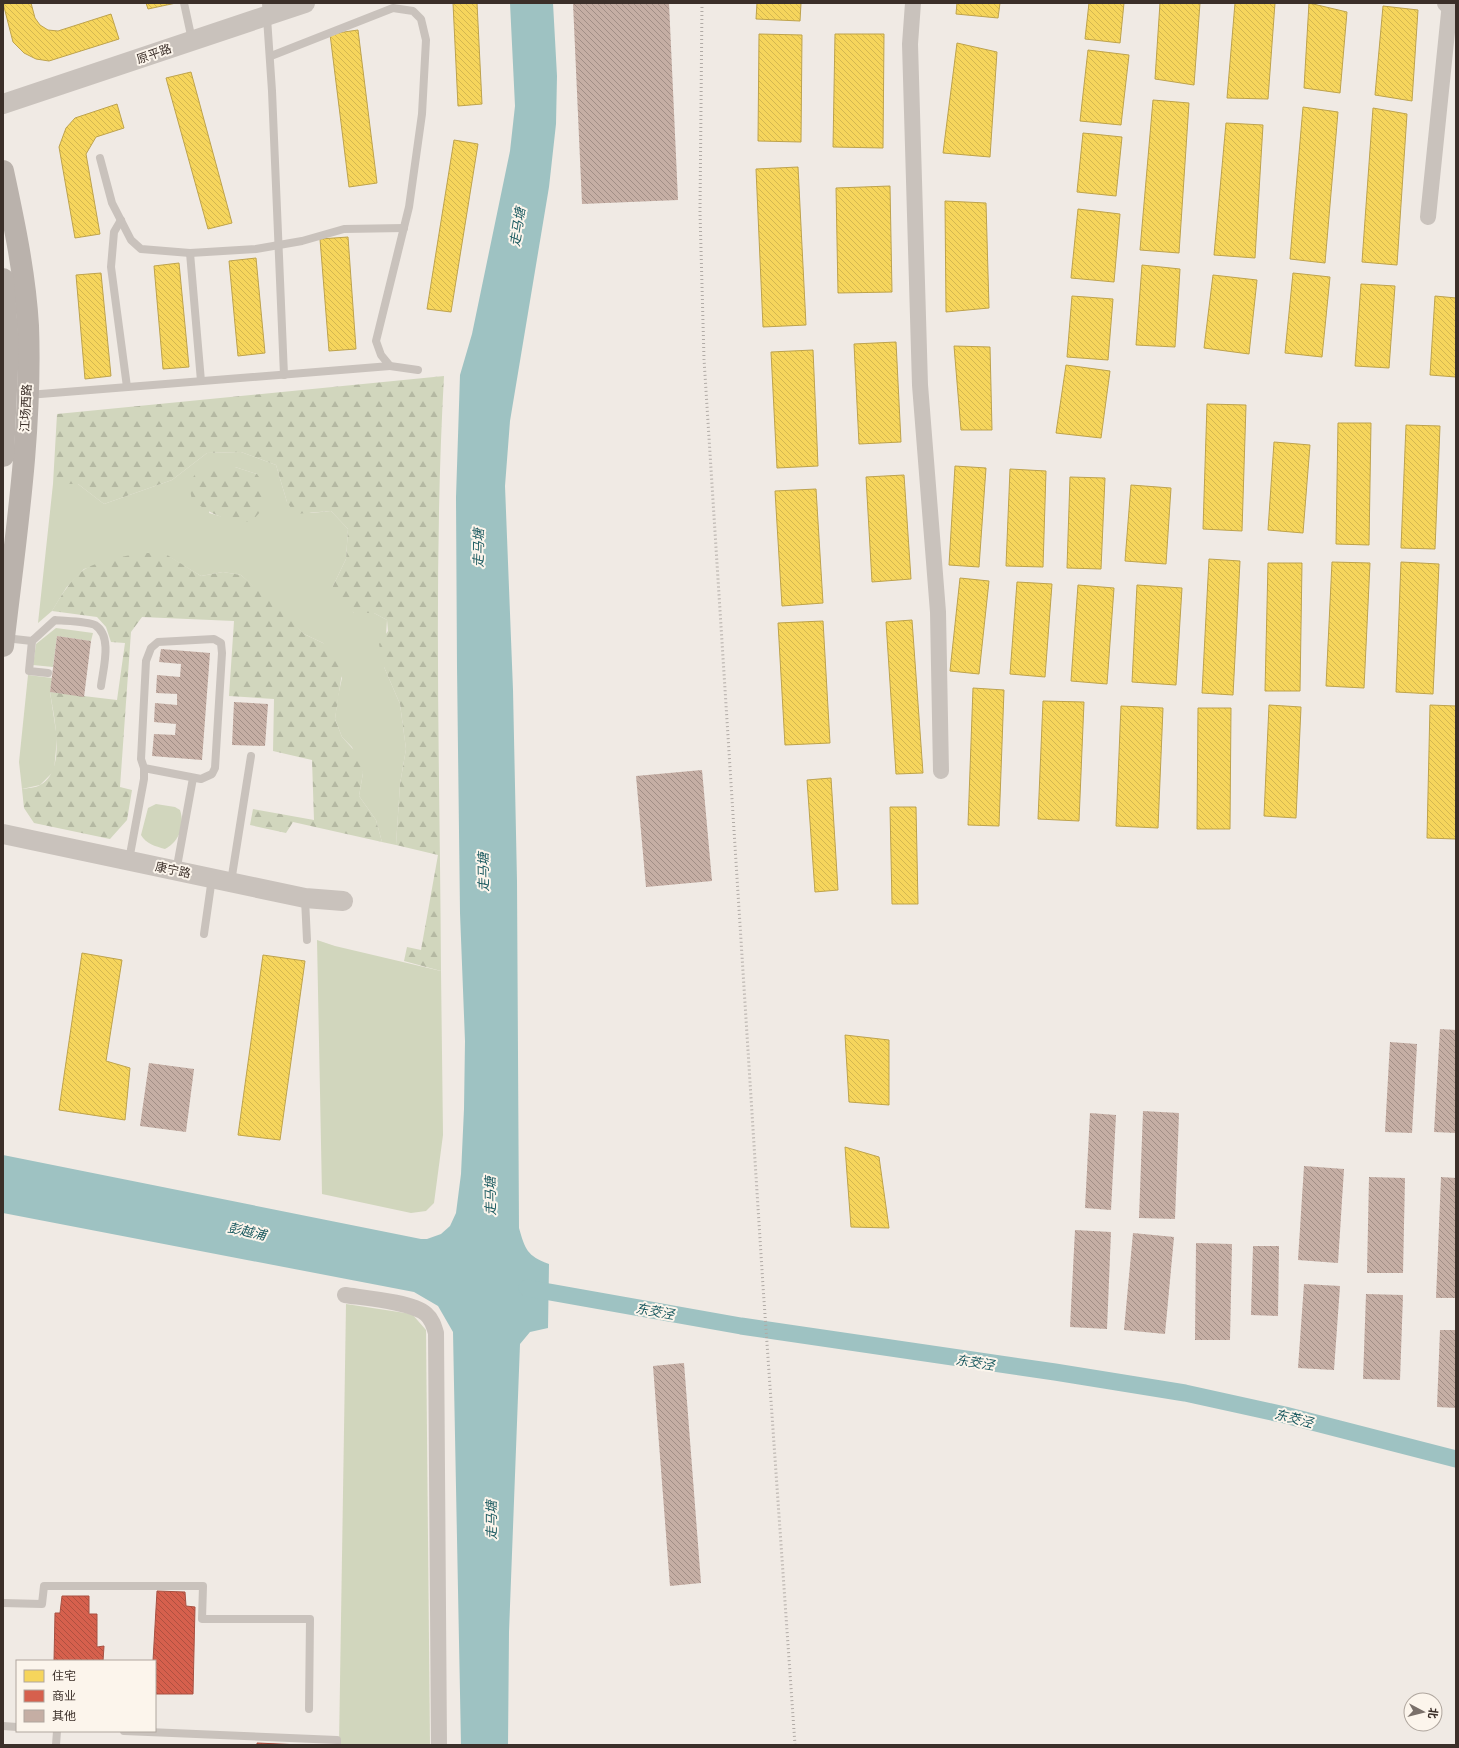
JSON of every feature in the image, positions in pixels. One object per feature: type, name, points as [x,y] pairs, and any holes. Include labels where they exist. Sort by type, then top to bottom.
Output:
[{"type":"main road","name":"江场西路","points":[[3,171],[26,301],[28,347],[23,459],[4,642]]},
{"type":"main road","name":"江场西路","points":[[3,279],[8,347],[3,456]]},
{"type":"street","name":"原平路","points":[[3,104],[192,41],[267,9],[304,3]]},
{"type":"street","points":[[913,3],[910,44],[920,385],[938,612],[941,771]]},
{"type":"street","points":[[1428,217],[1451,4]]},
{"type":"street","name":"康宁路","points":[[3,834],[129,860],[176,872],[305,898],[343,901]]},
{"type":"street","points":[[345,1295],[411,1306],[426,1314],[433,1323],[436,1333],[439,1745]]},
{"type":"lane","points":[[187,4],[192,41]]},
{"type":"lane","points":[[271,56],[393,8],[413,11],[421,19],[426,40],[422,114],[409,207],[376,341],[381,355],[390,366]]},
{"type":"lane","points":[[267,9],[271,56],[284,375]]},
{"type":"lane","points":[[100,158],[112,204],[131,240],[141,249],[190,253],[256,249],[302,241],[344,230],[404,228]]},
{"type":"lane","points":[[121,220],[114,232],[111,267],[127,387]]},
{"type":"lane","points":[[190,253],[201,381]]},
{"type":"lane","points":[[27,395],[390,366],[418,370]]},
{"type":"lane","points":[[4,642],[32,641],[55,620],[94,625],[99,630],[107,645],[101,686]]},
{"type":"lane","points":[[129,860],[144,768],[141,759],[146,662],[151,648],[158,642],[214,640],[221,643],[222,653],[215,768],[212,774],[207,778],[193,778],[144,768]]},
{"type":"lane","points":[[32,641],[29,671],[48,674]]},
{"type":"lane","points":[[204,934],[221,880],[251,756]]},
{"type":"lane","points":[[176,872],[193,778]]},
{"type":"lane","points":[[305,898],[307,940]]},
{"type":"lane","points":[[3,1603],[42,1604],[44,1586],[203,1586],[202,1619],[310,1619],[309,1708]]},
{"type":"lane","points":[[3,1726],[16,1727]]},
{"type":"lane","points":[[56,1745],[57,1732]]},
{"type":"lane","points":[[148,1732],[337,1740],[336,1745]]},
{"type":"green space","points":[[444,376],[438,599],[441,971],[404,961],[407,947],[421,950],[438,855],[396,845],[400,784],[406,749],[400,704],[384,667],[379,644],[388,631],[387,620],[374,613],[354,613],[333,597],[333,586],[346,559],[348,529],[331,511],[295,514],[287,502],[276,465],[241,452],[207,453],[172,480],[104,504],[78,484],[53,484],[57,414]]},
{"type":"green space","points":[[241,452],[276,465],[287,502],[311,513],[331,511],[348,529],[346,559],[333,586],[354,613],[374,613],[387,620],[384,667],[400,704],[406,749],[400,784],[396,845],[382,842],[376,820],[359,796],[363,773],[352,747],[342,737],[335,719],[342,678],[323,643],[304,634],[241,575],[223,572],[201,576],[163,553],[97,565],[84,569],[66,588],[52,611],[38,623],[53,484],[78,484],[104,504],[172,480],[207,453]],"holes":[[[217,467],[235,467],[257,474],[223,517],[209,513]]]},
{"type":"green space","points":[[217,467],[235,467],[257,474],[265,486],[262,510],[251,522],[227,519],[212,513],[192,500],[189,485],[196,472]]},
{"type":"green space","points":[[145,553],[164,553],[201,576],[223,572],[241,575],[278,607],[304,634],[323,643],[336,653],[343,666],[335,719],[342,737],[361,758],[363,773],[359,796],[376,820],[382,842],[293,822],[286,833],[250,825],[253,809],[314,820],[312,760],[273,751],[274,699],[229,696],[234,621],[142,617],[131,632],[120,787],[132,790],[127,820],[110,839],[34,823],[24,808],[22,789],[40,785],[48,778],[54,768],[57,743],[50,692],[117,700],[125,643],[111,642],[106,627],[97,617],[52,611],[71,582],[85,569],[107,560]]},
{"type":"green space","points":[[56,628],[93,633],[91,641],[57,636],[53,667],[33,665],[36,644]]},
{"type":"green space","points":[[28,675],[52,678],[50,692],[57,738],[54,771],[40,785],[22,789],[19,762]]},
{"type":"green space","points":[[156,804],[175,807],[180,810],[182,821],[180,832],[174,842],[165,849],[148,843],[141,835],[148,808]]},
{"type":"green space","points":[[317,940],[335,946],[441,971],[443,1135],[434,1203],[426,1211],[411,1213],[322,1194]]},
{"type":"green space","points":[[346,1304],[412,1314],[426,1330],[430,1745],[339,1745]]},
{"type":"water","points":[[510,3],[553,3],[557,76],[556,124],[549,187],[510,421],[505,486],[513,690],[517,881],[519,1228],[525,1247],[531,1255],[549,1264],[548,1328],[530,1332],[520,1344],[509,1632],[508,1745],[461,1745],[453,1332],[438,1306],[414,1292],[3,1213],[3,1155],[421,1239],[427,1239],[441,1234],[450,1226],[456,1213],[461,1174],[465,1041],[460,913],[457,667],[456,497],[460,375],[472,334],[510,151],[515,106]]},
{"type":"building: 住宅","points":[[3,3],[31,3],[35,18],[40,25],[48,30],[58,31],[111,14],[119,39],[49,61],[36,59],[24,53],[13,42]]},
{"type":"building: 住宅","points":[[146,3],[176,3],[148,9]]},
{"type":"building: 住宅","points":[[453,3],[477,3],[482,104],[458,106]]},
{"type":"building: 住宅","points":[[757,3],[801,3],[800,21],[756,19]]},
{"type":"building: 住宅","points":[[957,3],[1000,3],[998,18],[956,14]]},
{"type":"building: 住宅","points":[[1089,3],[1124,3],[1120,43],[1085,39]]},
{"type":"building: 住宅","points":[[1160,3],[1200,3],[1194,85],[1155,79]]},
{"type":"building: 住宅","points":[[1235,3],[1275,3],[1268,99],[1227,98]]},
{"type":"building: 住宅","points":[[1309,3],[1347,12],[1340,93],[1304,88]]},
{"type":"building: 住宅","points":[[1383,6],[1418,10],[1412,101],[1375,95]]},
{"type":"building: 住宅","points":[[358,30],[377,183],[349,187],[330,34]]},
{"type":"building: 住宅","points":[[759,34],[802,35],[801,142],[758,141]]},
{"type":"building: 住宅","points":[[835,34],[884,34],[883,148],[833,147]]},
{"type":"building: 住宅","points":[[957,43],[997,52],[990,157],[943,153]]},
{"type":"building: 住宅","points":[[1088,50],[1129,55],[1121,125],[1080,121]]},
{"type":"building: 住宅","points":[[191,72],[232,223],[208,229],[166,78]]},
{"type":"building: 住宅","points":[[1153,100],[1189,103],[1179,253],[1140,250]]},
{"type":"building: 住宅","points":[[117,104],[124,128],[96,137],[86,154],[100,234],[75,238],[59,147],[66,128],[75,118]]},
{"type":"building: 住宅","points":[[1303,107],[1338,112],[1325,263],[1290,259]]},
{"type":"building: 住宅","points":[[1373,108],[1407,114],[1397,265],[1362,262]]},
{"type":"building: 住宅","points":[[1226,123],[1263,125],[1255,258],[1214,255]]},
{"type":"building: 住宅","points":[[1083,133],[1122,137],[1116,196],[1077,192]]},
{"type":"building: 住宅","points":[[454,140],[478,144],[451,312],[427,309]]},
{"type":"building: 住宅","points":[[798,167],[806,325],[763,327],[756,169]]},
{"type":"building: 住宅","points":[[890,186],[892,292],[838,293],[836,188]]},
{"type":"building: 住宅","points":[[945,201],[986,203],[989,308],[946,312]]},
{"type":"building: 住宅","points":[[1078,209],[1120,214],[1114,282],[1071,278]]},
{"type":"building: 住宅","points":[[348,237],[356,349],[329,351],[320,239]]},
{"type":"building: 住宅","points":[[256,258],[265,353],[238,356],[229,261]]},
{"type":"building: 住宅","points":[[179,263],[189,367],[163,369],[154,266]]},
{"type":"building: 住宅","points":[[1142,265],[1180,269],[1175,347],[1136,345]]},
{"type":"building: 住宅","points":[[101,273],[111,376],[85,379],[76,275]]},
{"type":"building: 住宅","points":[[1293,273],[1330,277],[1322,357],[1285,353]]},
{"type":"building: 住宅","points":[[1213,275],[1257,280],[1249,354],[1204,348]]},
{"type":"building: 住宅","points":[[1361,284],[1395,286],[1389,368],[1355,366]]},
{"type":"building: 住宅","points":[[1072,296],[1113,299],[1108,360],[1067,357]]},
{"type":"building: 住宅","points":[[1435,296],[1456,298],[1456,377],[1430,375]]},
{"type":"building: 住宅","points":[[896,342],[901,442],[859,444],[854,344]]},
{"type":"building: 住宅","points":[[954,346],[990,347],[992,430],[961,430]]},
{"type":"building: 住宅","points":[[813,350],[818,466],[777,468],[771,352]]},
{"type":"building: 住宅","points":[[1066,365],[1110,371],[1101,438],[1056,433]]},
{"type":"building: 住宅","points":[[1207,404],[1246,405],[1242,531],[1203,529]]},
{"type":"building: 住宅","points":[[1338,423],[1371,423],[1369,545],[1336,544]]},
{"type":"building: 住宅","points":[[1406,425],[1440,426],[1435,549],[1401,548]]},
{"type":"building: 住宅","points":[[1274,442],[1310,445],[1303,533],[1268,530]]},
{"type":"building: 住宅","points":[[955,466],[986,468],[979,567],[949,565]]},
{"type":"building: 住宅","points":[[1010,469],[1046,471],[1043,567],[1006,566]]},
{"type":"building: 住宅","points":[[904,475],[911,579],[872,582],[866,477]]},
{"type":"building: 住宅","points":[[1070,477],[1105,478],[1101,569],[1067,568]]},
{"type":"building: 住宅","points":[[1131,485],[1171,488],[1166,564],[1125,561]]},
{"type":"building: 住宅","points":[[816,489],[823,603],[782,606],[775,491]]},
{"type":"building: 住宅","points":[[1209,559],[1240,561],[1233,695],[1202,693]]},
{"type":"building: 住宅","points":[[1332,562],[1370,563],[1364,688],[1326,686]]},
{"type":"building: 住宅","points":[[1401,562],[1439,564],[1433,694],[1396,692]]},
{"type":"building: 住宅","points":[[1268,563],[1302,563],[1300,691],[1265,691]]},
{"type":"building: 住宅","points":[[960,578],[989,581],[979,674],[950,671]]},
{"type":"building: 住宅","points":[[1017,582],[1052,584],[1045,677],[1010,674]]},
{"type":"building: 住宅","points":[[1078,585],[1114,588],[1107,684],[1071,681]]},
{"type":"building: 住宅","points":[[1137,585],[1182,588],[1176,685],[1132,682]]},
{"type":"building: 住宅","points":[[912,620],[923,773],[896,774],[886,622]]},
{"type":"building: 住宅","points":[[823,621],[830,743],[785,745],[778,623]]},
{"type":"building: 住宅","points":[[973,688],[1004,690],[999,826],[968,825]]},
{"type":"building: 住宅","points":[[1043,701],[1084,702],[1079,821],[1038,819]]},
{"type":"building: 住宅","points":[[1269,705],[1301,707],[1296,818],[1264,816]]},
{"type":"building: 住宅","points":[[1430,705],[1456,706],[1456,839],[1427,838]]},
{"type":"building: 住宅","points":[[1121,706],[1163,708],[1158,828],[1116,826]]},
{"type":"building: 住宅","points":[[1198,708],[1231,708],[1230,829],[1197,829]]},
{"type":"building: 住宅","points":[[831,778],[838,890],[815,892],[807,780]]},
{"type":"building: 住宅","points":[[890,807],[916,807],[918,904],[892,904]]},
{"type":"building: 住宅","points":[[82,953],[122,960],[106,1061],[130,1068],[125,1120],[59,1110]]},
{"type":"building: 住宅","points":[[263,955],[305,961],[280,1140],[238,1135]]},
{"type":"building: 住宅","points":[[845,1035],[889,1040],[889,1105],[849,1102]]},
{"type":"building: 住宅","points":[[845,1147],[879,1157],[889,1228],[851,1227]]},
{"type":"building: 商业","points":[[157,1591],[185,1592],[186,1606],[195,1607],[193,1694],[156,1694],[156,1660],[153,1660]]},
{"type":"building: 商业","points":[[62,1596],[89,1596],[89,1614],[97,1614],[97,1647],[104,1646],[103,1660],[54,1660],[55,1613],[60,1613]]},
{"type":"building: 商业","points":[[257,1743],[301,1745],[257,1745]]},
{"type":"building: 其他","points":[[573,3],[669,3],[678,200],[582,204]]},
{"type":"building: 其他","points":[[57,636],[91,641],[84,697],[50,692]]},
{"type":"building: 其他","points":[[161,649],[210,653],[202,760],[152,756],[154,734],[175,735],[176,724],[154,722],[155,703],[177,705],[177,694],[156,693],[157,675],[180,677],[181,664],[159,662]]},
{"type":"building: 其他","points":[[234,702],[268,704],[265,746],[232,745]]},
{"type":"building: 其他","points":[[702,770],[712,881],[646,887],[636,776]]},
{"type":"building: 其他","points":[[1440,1029],[1456,1030],[1456,1133],[1434,1132]]},
{"type":"building: 其他","points":[[1390,1042],[1417,1044],[1412,1133],[1385,1132]]},
{"type":"building: 其他","points":[[149,1063],[194,1069],[186,1132],[140,1126]]},
{"type":"building: 其他","points":[[1143,1111],[1179,1113],[1175,1219],[1139,1218]]},
{"type":"building: 其他","points":[[1090,1113],[1116,1115],[1111,1210],[1085,1208]]},
{"type":"building: 其他","points":[[1304,1166],[1344,1169],[1338,1263],[1298,1260]]},
{"type":"building: 其他","points":[[1369,1177],[1405,1178],[1403,1273],[1367,1273]]},
{"type":"building: 其他","points":[[1441,1177],[1456,1178],[1456,1298],[1436,1298]]},
{"type":"building: 其他","points":[[1075,1230],[1111,1232],[1107,1329],[1070,1327]]},
{"type":"building: 其他","points":[[1133,1233],[1174,1237],[1165,1334],[1124,1330]]},
{"type":"building: 其他","points":[[1196,1243],[1232,1244],[1230,1340],[1195,1340]]},
{"type":"building: 其他","points":[[1253,1246],[1279,1246],[1278,1316],[1251,1315]]},
{"type":"building: 其他","points":[[1304,1284],[1340,1286],[1334,1370],[1298,1368]]},
{"type":"building: 其他","points":[[1366,1294],[1403,1295],[1400,1380],[1363,1379]]},
{"type":"building: 其他","points":[[1440,1330],[1456,1330],[1456,1408],[1437,1407]]},
{"type":"building: 其他","points":[[684,1363],[701,1583],[670,1586],[653,1366]]},
{"type":"waterway","name":"东茭泾","points":[[527,1288],[741,1326],[1055,1372],[1185,1393],[1285,1415],[1456,1459]]},
{"type":"railway","points":[[702,3],[700,212],[704,359],[763,1286],[795,1745]]},
{"type":"water label","name":"走马塘","points":[[517,227]]},
{"type":"water label","name":"走马塘","points":[[478,548]]},
{"type":"water label","name":"走马塘","points":[[483,872]]},
{"type":"water label","name":"走马塘","points":[[490,1196]]},
{"type":"water label","name":"彭越浦","points":[[247,1231]]},
{"type":"water label","name":"走马塘","points":[[491,1520]]}]
